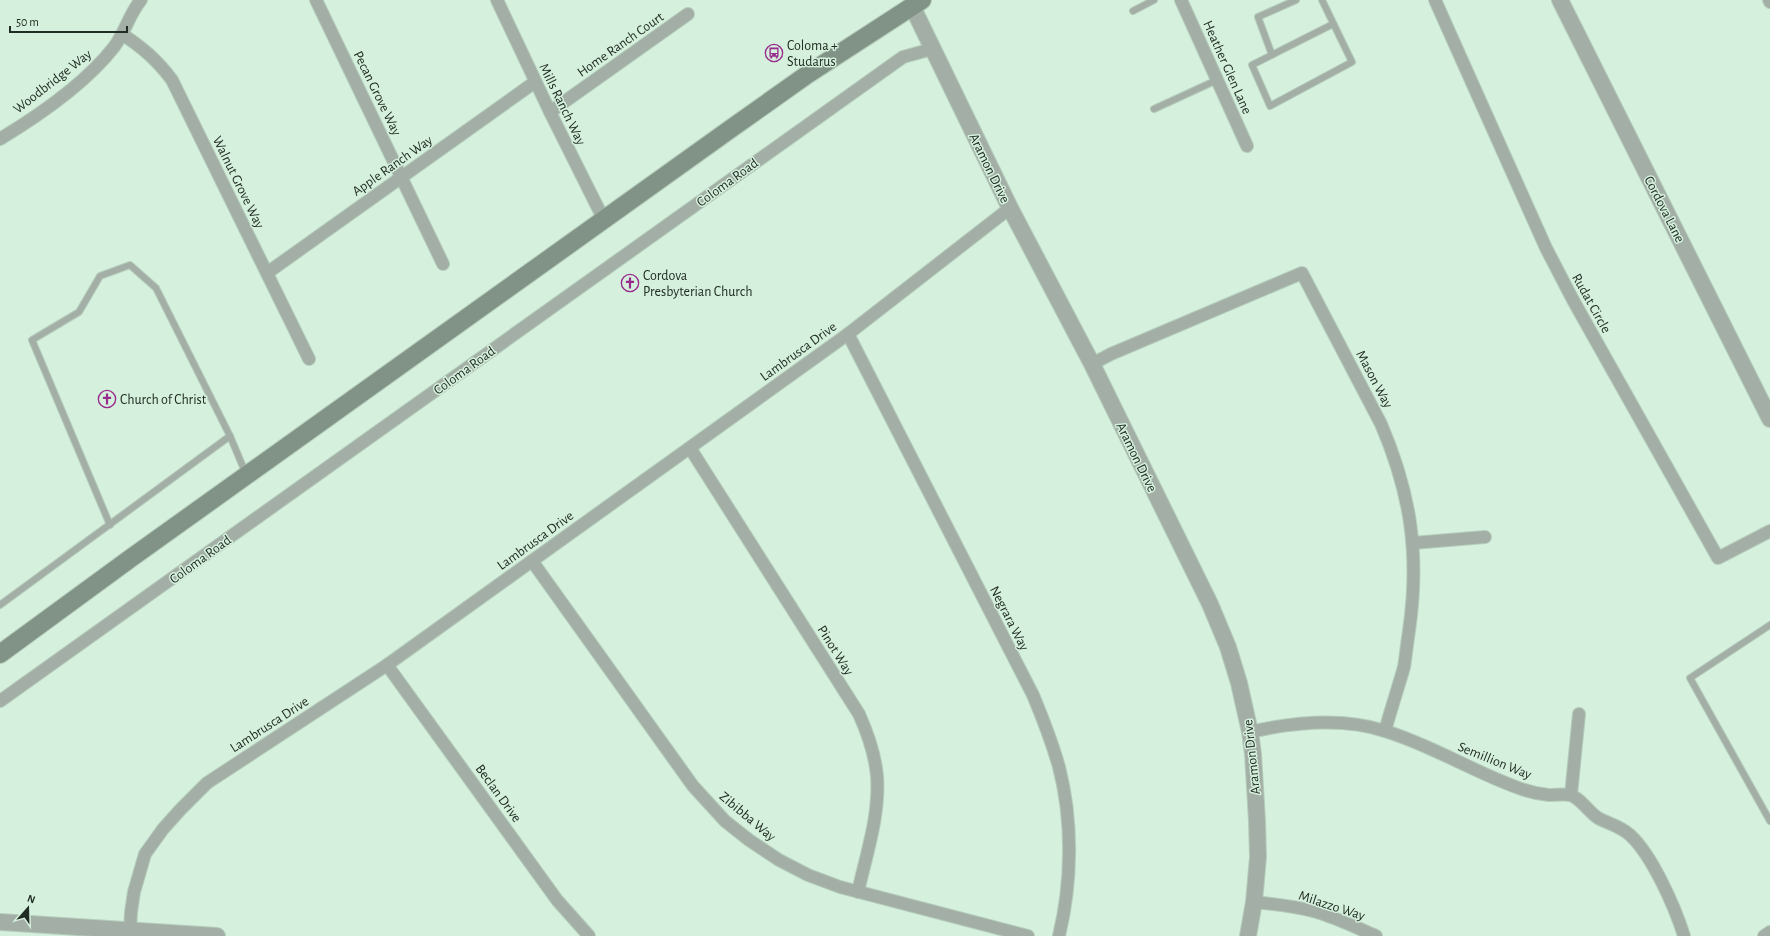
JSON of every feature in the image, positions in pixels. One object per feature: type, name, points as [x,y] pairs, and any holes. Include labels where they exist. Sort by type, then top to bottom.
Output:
[{"type":"main road","points":[[0,654],[808,74],[914,2]]},
{"type":"street","name":"Woodbridge Way","points":[[0,139],[41,112],[101,63],[122,34],[132,13],[141,0]]},
{"type":"street","name":"Pecan Grove Way","points":[[316,0],[443,264]]},
{"type":"street","name":"Mills Ranch Way","points":[[498,0],[535,82],[604,220]]},
{"type":"street","name":"Heather Glen Lane","points":[[1181,0],[1247,146]]},
{"type":"street","name":"Rudat Circle","points":[[1435,0],[1546,248],[1573,300],[1718,558],[1770,531]]},
{"type":"street","name":"Cordova Lane","points":[[1560,0],[1770,419]]},
{"type":"street","name":"Aramon Drive","points":[[914,2],[932,48],[1010,208],[1092,364],[1210,604],[1228,647],[1239,683],[1250,732],[1257,821],[1258,857],[1254,902],[1248,936]]},
{"type":"street","name":"Home Ranch Court","points":[[550,112],[688,14]]},
{"type":"street","name":"Walnut Grove Way","points":[[122,34],[143,48],[159,63],[172,80],[309,360]]},
{"type":"street","name":"Coloma Road","points":[[0,701],[903,57],[932,48]]},
{"type":"street","name":"Apple Ranch Way","points":[[267,273],[535,82]]},
{"type":"street","name":"Lambrusca Drive","points":[[130,930],[134,892],[145,854],[163,829],[207,783],[387,665],[848,334],[1010,208]]},
{"type":"street","name":"Mason Way","points":[[1092,364],[1111,354],[1302,273],[1382,424],[1403,483],[1413,543],[1413,604],[1404,666],[1384,731]]},
{"type":"street","name":"Negrara Way","points":[[848,334],[1033,695],[1048,731],[1059,768],[1066,806],[1069,845],[1068,882],[1059,936]]},
{"type":"street","name":"Pinot Way","points":[[690,448],[860,714],[868,734],[874,755],[877,777],[876,810],[858,892]]},
{"type":"street","points":[[1413,543],[1485,537]]},
{"type":"street","name":"Zibibba Way","points":[[532,561],[694,786],[714,810],[749,840],[779,860],[808,875],[858,892],[1028,936]]},
{"type":"street","name":"Beclan Drive","points":[[387,665],[557,900],[589,936]]},
{"type":"street","points":[[1579,714],[1571,795],[1598,818],[1620,827],[1638,843],[1651,862],[1684,936]]},
{"type":"street","name":"Semillion Way","points":[[1250,732],[1277,726],[1310,723],[1339,724],[1384,731],[1414,742],[1518,788],[1547,795],[1571,795]]},
{"type":"street","name":"Milazzo Way","points":[[1254,902],[1313,911],[1338,919],[1376,936]]},
{"type":"street","points":[[0,922],[35,930],[130,930],[217,936]]},
{"type":"street","points":[[1764,936],[1770,932]]},
{"type":"lane","points":[[1133,11],[1154,0]]},
{"type":"lane","points":[[1272,55],[1258,17],[1296,0]]},
{"type":"lane","points":[[1322,0],[1352,62],[1270,106],[1252,65],[1333,24]]},
{"type":"lane","points":[[1154,109],[1217,80]]},
{"type":"lane","points":[[110,525],[32,340],[79,312],[100,276],[130,265],[156,288],[230,436],[246,476]]},
{"type":"lane","points":[[0,605],[230,436]]},
{"type":"lane","points":[[1770,625],[1690,678],[1770,821]]},
{"type":"place","name":"Coloma + Studarus","points":[[774,53]]},
{"type":"place","name":"Cordova Presbyterian Church","points":[[630,283]]},
{"type":"place","name":"Church of Christ","points":[[107,399]]}]
